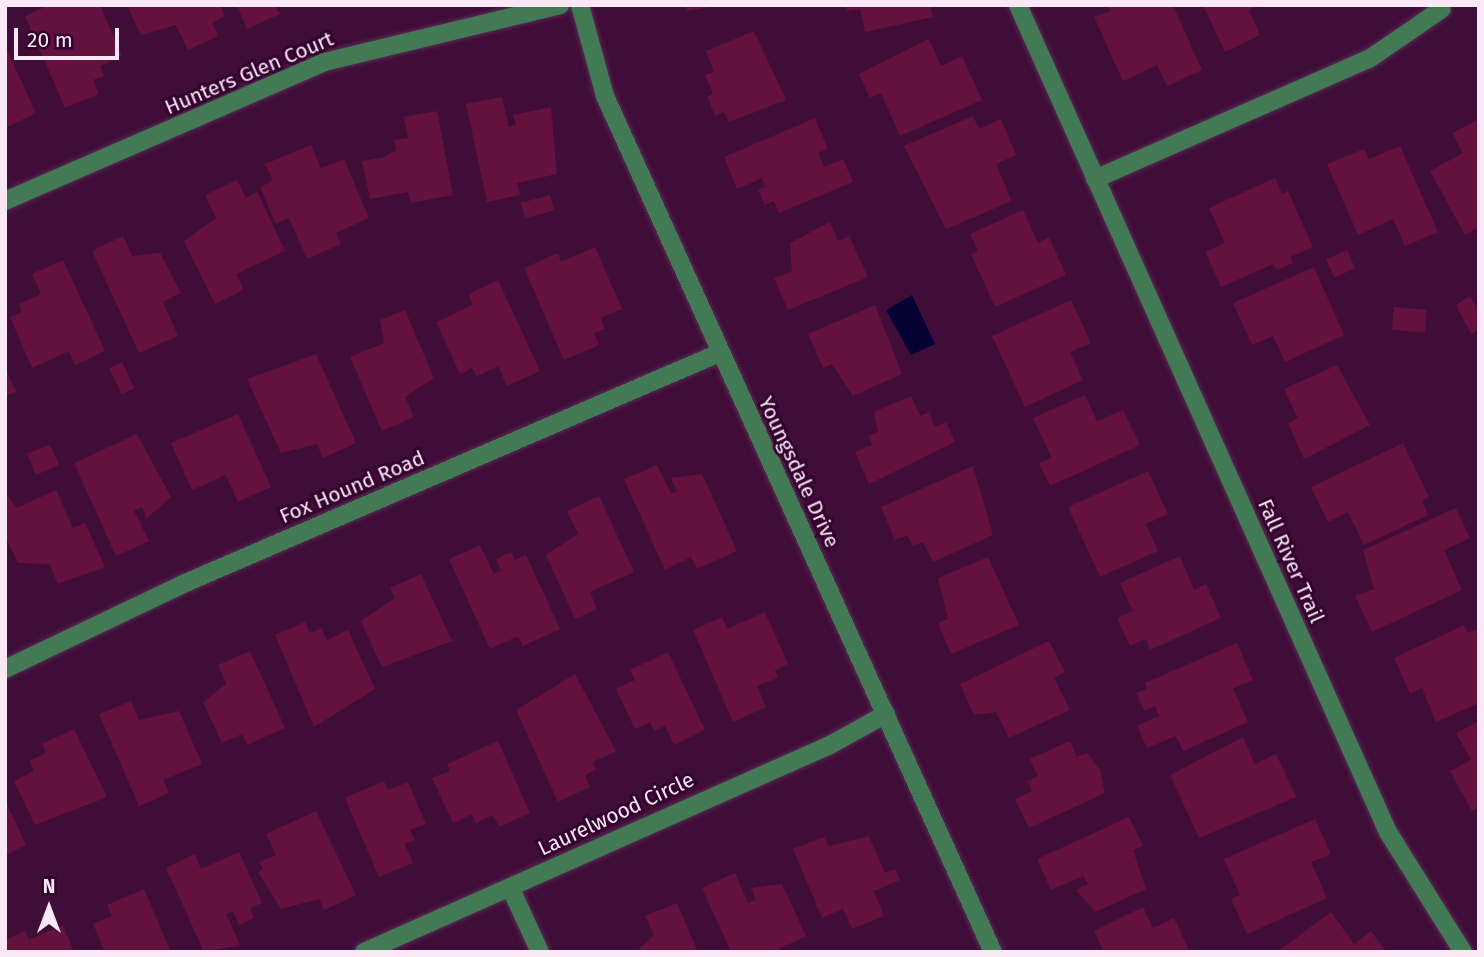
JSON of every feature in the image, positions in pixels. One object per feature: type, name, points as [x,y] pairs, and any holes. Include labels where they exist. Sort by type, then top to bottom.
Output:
[{"type":"street","name":"Hunters Glen Court","points":[[5,201],[325,62],[560,5]]},
{"type":"street","name":"Youngsdale Drive","points":[[580,5],[605,96],[719,353],[993,952]]},
{"type":"street","name":"Fall River Trail","points":[[1018,5],[1388,832],[1463,952]]},
{"type":"street","points":[[1095,179],[1369,59],[1442,9]]},
{"type":"street","name":"Fox Hound Road","points":[[5,669],[183,584],[719,353]]},
{"type":"street","name":"Laurelwood Circle","points":[[364,952],[511,888],[886,714]]},
{"type":"street","points":[[511,888],[540,952]]},
{"type":"shaded area","points":[[912,295],[935,344],[911,355],[886,310]]},
{"type":"building","points":[[49,5],[100,5],[122,56],[100,66],[104,76],[93,80],[99,94],[65,108],[25,16]]},
{"type":"building","points":[[127,5],[220,5],[225,16],[212,23],[218,36],[188,50],[176,25],[141,35]]},
{"type":"building","points":[[237,5],[275,5],[280,14],[247,29]]},
{"type":"building","points":[[686,5],[709,5],[709,7],[687,11]]},
{"type":"building","points":[[846,5],[930,5],[933,17],[865,32],[860,9],[847,11]]},
{"type":"building","points":[[1107,5],[1173,5],[1202,70],[1167,86],[1157,65],[1123,81],[1094,17],[1110,11]]},
{"type":"building","points":[[1203,5],[1259,5],[1249,10],[1260,35],[1225,52]]},
{"type":"building","points":[[754,31],[786,100],[729,122],[724,112],[715,116],[707,96],[713,94],[705,75],[714,72],[706,51]]},
{"type":"building","points":[[929,39],[941,66],[962,56],[982,100],[900,136],[881,93],[870,98],[859,74]]},
{"type":"building","points":[[5,46],[36,113],[5,128]]},
{"type":"building","points":[[502,97],[509,127],[516,125],[513,115],[551,107],[557,174],[517,183],[520,195],[487,202],[466,104]]},
{"type":"building","points":[[437,111],[453,195],[411,203],[408,192],[370,199],[362,161],[385,157],[396,150],[394,140],[408,138],[404,117]]},
{"type":"building","points":[[973,116],[979,129],[1001,119],[1016,155],[996,164],[1012,201],[946,229],[904,146]]},
{"type":"building","points":[[815,118],[828,149],[818,153],[824,167],[843,159],[853,182],[779,213],[774,201],[765,205],[758,190],[765,187],[762,178],[737,189],[724,157]]},
{"type":"building","points":[[1479,119],[1479,227],[1465,235],[1430,171],[1463,153],[1452,133]]},
{"type":"building","points":[[311,145],[321,168],[344,159],[369,218],[336,233],[341,244],[307,259],[289,218],[276,224],[260,187],[273,181],[265,164]]},
{"type":"building","points":[[1400,146],[1438,232],[1405,246],[1393,219],[1358,235],[1327,164],[1364,149],[1369,159]]},
{"type":"building","points":[[1275,178],[1282,194],[1288,191],[1313,247],[1290,257],[1293,263],[1277,270],[1273,264],[1221,287],[1205,252],[1225,243],[1209,208]]},
{"type":"building","points":[[237,180],[246,198],[257,192],[285,251],[236,274],[244,290],[215,304],[184,241],[216,218],[205,195]]},
{"type":"building","points":[[550,195],[554,210],[525,218],[521,203]]},
{"type":"building","points":[[1023,210],[1038,243],[1049,237],[1066,275],[995,307],[971,254],[978,251],[970,234]]},
{"type":"building","points":[[830,222],[838,241],[849,236],[868,277],[788,310],[774,278],[792,271],[790,243]]},
{"type":"building","points":[[123,236],[132,256],[160,253],[181,293],[163,302],[178,336],[139,353],[92,251]]},
{"type":"building","points":[[595,247],[622,309],[601,318],[605,329],[594,333],[599,345],[564,360],[524,268],[558,253],[561,262]]},
{"type":"building","points":[[1347,250],[1355,268],[1334,278],[1326,259]]},
{"type":"building","points":[[63,260],[105,351],[75,365],[69,351],[32,368],[10,317],[22,312],[19,304],[41,294],[32,274]]},
{"type":"building","points":[[1314,267],[1344,335],[1285,362],[1273,336],[1252,345],[1233,303]]},
{"type":"building","points":[[498,280],[540,371],[507,386],[498,366],[477,376],[472,368],[460,374],[436,322],[473,305],[468,294]]},
{"type":"building","points":[[1470,296],[1479,312],[1479,330],[1471,334],[1456,305]]},
{"type":"building","points":[[1071,300],[1091,343],[1070,352],[1083,380],[1025,407],[992,336]]},
{"type":"building","points":[[875,305],[902,374],[853,396],[832,364],[823,368],[808,334]]},
{"type":"building","points":[[1394,307],[1427,310],[1425,333],[1392,330]]},
{"type":"building","points":[[405,310],[434,378],[405,397],[414,417],[382,431],[350,357],[384,343],[380,320]]},
{"type":"building","points":[[316,354],[356,443],[323,458],[317,444],[281,453],[247,379]]},
{"type":"building","points":[[122,362],[134,388],[122,394],[109,368]]},
{"type":"building","points":[[1337,365],[1370,425],[1304,459],[1288,423],[1298,418],[1284,389]]},
{"type":"building","points":[[5,367],[16,392],[5,396]]},
{"type":"building","points":[[1085,395],[1097,421],[1123,410],[1140,445],[1050,486],[1039,463],[1052,458],[1033,418]]},
{"type":"building","points":[[911,396],[920,416],[929,412],[935,427],[946,422],[955,442],[869,484],[855,452],[872,445],[868,436],[878,432],[874,412]]},
{"type":"building","points":[[238,414],[271,487],[238,502],[226,475],[192,490],[171,443]]},
{"type":"building","points":[[137,434],[171,497],[147,518],[142,507],[134,511],[149,541],[116,556],[74,463]]},
{"type":"building","points":[[1403,443],[1429,497],[1422,501],[1428,515],[1364,545],[1348,512],[1328,522],[1311,487]]},
{"type":"building","points":[[50,444],[59,465],[36,475],[27,454]]},
{"type":"building","points":[[657,465],[671,494],[677,491],[671,478],[702,474],[737,551],[697,569],[691,557],[665,570],[624,479]]},
{"type":"building","points":[[973,466],[993,535],[933,562],[923,542],[913,546],[907,535],[895,540],[881,507]]},
{"type":"building","points":[[1148,471],[1168,514],[1146,524],[1158,551],[1100,577],[1068,507]]},
{"type":"building","points":[[56,490],[73,528],[85,523],[105,567],[58,584],[49,564],[18,563],[5,536],[5,492],[17,508]]},
{"type":"building","points":[[599,496],[634,572],[590,592],[597,609],[575,619],[546,555],[578,534],[567,511]]},
{"type":"building","points":[[1456,508],[1470,538],[1444,550],[1462,590],[1372,632],[1355,596],[1374,589],[1363,550]]},
{"type":"building","points":[[480,545],[494,574],[501,571],[496,559],[511,552],[515,560],[526,555],[560,629],[523,646],[518,636],[490,649],[449,559]]},
{"type":"building","points":[[1180,556],[1194,590],[1206,584],[1221,618],[1150,650],[1146,639],[1130,646],[1117,618],[1133,611],[1120,583]]},
{"type":"building","points":[[988,557],[1019,625],[951,654],[938,623],[948,619],[938,578]]},
{"type":"building","points":[[421,574],[452,641],[382,667],[361,621],[395,598],[390,588]]},
{"type":"building","points":[[765,612],[788,664],[775,670],[778,678],[757,686],[766,707],[733,722],[693,630],[722,617],[727,629]]},
{"type":"building","points":[[305,622],[310,633],[321,628],[327,640],[348,630],[375,689],[314,727],[275,635]]},
{"type":"building","points":[[1464,625],[1468,633],[1479,628],[1479,703],[1436,722],[1422,688],[1410,694],[1394,658]]},
{"type":"building","points":[[1049,641],[1065,672],[1054,678],[1070,710],[1009,738],[996,712],[974,715],[960,684]]},
{"type":"building","points":[[1237,643],[1253,680],[1233,688],[1248,722],[1183,751],[1176,736],[1147,748],[1137,726],[1159,716],[1155,706],[1145,711],[1136,693],[1147,689],[1145,683]]},
{"type":"building","points":[[250,651],[285,728],[247,745],[242,734],[222,743],[203,702],[226,684],[218,665]]},
{"type":"building","points":[[668,652],[705,730],[674,745],[665,726],[654,731],[650,722],[635,729],[616,689],[635,680],[630,670]]},
{"type":"building","points":[[575,674],[616,751],[593,762],[596,770],[585,775],[590,787],[558,802],[516,710]]},
{"type":"building","points":[[131,701],[139,720],[179,711],[202,764],[163,780],[169,793],[139,806],[99,714]]},
{"type":"building","points":[[1479,721],[1479,808],[1472,811],[1450,771],[1471,760],[1456,733]]},
{"type":"building","points":[[74,729],[107,797],[35,825],[14,781],[34,771],[29,761],[46,753],[42,744]]},
{"type":"building","points":[[1243,737],[1255,764],[1276,754],[1296,797],[1199,838],[1170,775]]},
{"type":"building","points":[[498,741],[530,813],[499,827],[493,815],[476,823],[472,814],[453,823],[432,778],[450,771],[447,764]]},
{"type":"building","points":[[1070,741],[1077,757],[1087,753],[1100,770],[1105,793],[1029,828],[1015,799],[1032,791],[1027,781],[1038,776],[1030,759]]},
{"type":"building","points":[[384,781],[388,790],[408,782],[426,824],[410,830],[415,840],[405,844],[413,863],[379,877],[345,798]]},
{"type":"building","points":[[5,800],[26,845],[5,855]]},
{"type":"building","points":[[316,811],[356,895],[324,910],[319,899],[281,909],[258,872],[263,869],[259,862],[276,855],[266,834]]},
{"type":"building","points":[[1129,817],[1143,846],[1133,850],[1146,889],[1095,912],[1076,890],[1088,884],[1083,876],[1051,890],[1037,859]]},
{"type":"building","points":[[1315,819],[1331,854],[1311,862],[1327,898],[1247,934],[1231,899],[1240,895],[1224,859]]},
{"type":"building","points":[[869,836],[885,873],[895,869],[900,880],[874,891],[884,916],[852,929],[843,909],[822,918],[793,849],[824,837],[829,846]]},
{"type":"building","points":[[239,852],[262,903],[250,908],[254,918],[239,925],[233,911],[226,914],[240,945],[204,952],[166,868],[195,854],[201,869]]},
{"type":"building","points":[[735,873],[748,903],[756,900],[751,888],[782,884],[806,936],[773,952],[731,952],[702,888]]},
{"type":"building","points":[[144,889],[171,952],[105,952],[93,924],[112,916],[107,905]]},
{"type":"building","points":[[677,903],[698,952],[636,952],[654,935],[645,916]]},
{"type":"building","points":[[1143,907],[1153,928],[1174,918],[1190,952],[1104,952],[1094,931]]},
{"type":"building","points":[[1331,912],[1354,944],[1371,931],[1386,952],[1277,952]]},
{"type":"building","points":[[63,925],[74,952],[5,952],[5,940],[25,931],[29,940]]}]
